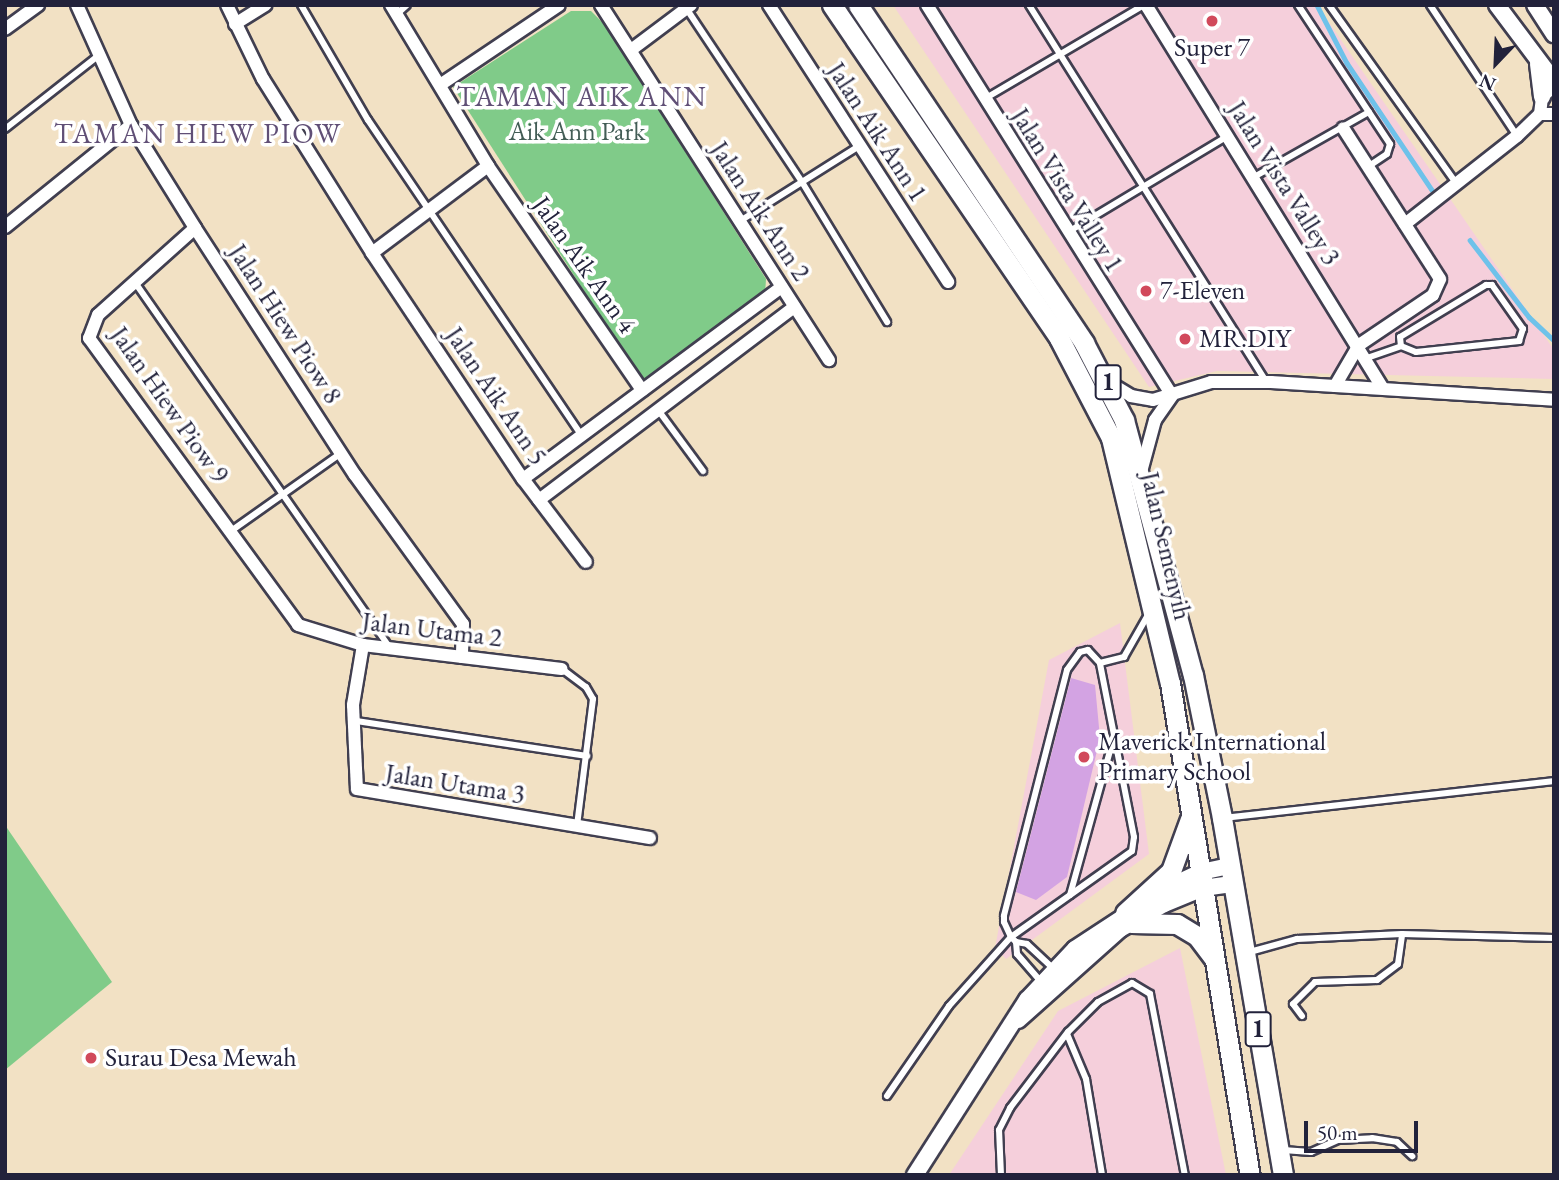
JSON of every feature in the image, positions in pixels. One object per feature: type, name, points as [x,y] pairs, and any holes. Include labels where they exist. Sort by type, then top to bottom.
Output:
[{"type":"main road","name":"Jalan Semenyih","points":[[832,5],[1059,338],[1090,392],[1125,483],[1154,606],[1250,1175]]},
{"type":"main road","name":"Jalan Semenyih","points":[[858,5],[1108,382],[1141,471],[1174,596],[1222,818],[1276,1148],[1283,1175]]},
{"type":"main road","points":[[1128,918],[1171,871],[1191,816]]},
{"type":"main road","points":[[1128,918],[1177,924],[1197,936],[1213,958]]},
{"type":"street","points":[[5,29],[38,5]]},
{"type":"street","name":"Jalan Hiew Piow 8","points":[[77,5],[131,125],[195,228],[341,453],[463,624],[462,657]]},
{"type":"street","name":"Jalan Aik Ann 5","points":[[227,5],[263,79],[372,253],[523,479],[586,562]]},
{"type":"street","points":[[235,24],[265,5]]},
{"type":"street","points":[[440,85],[559,5]]},
{"type":"street","name":"Jalan Aik Ann 2","points":[[601,5],[829,360]]},
{"type":"street","name":"Jalan Aik Ann 1","points":[[769,5],[947,282]]},
{"type":"street","name":"Jalan Vista Valley 1","points":[[927,5],[1066,233],[1172,396]]},
{"type":"street","name":"Jalan Vista Valley 3","points":[[1145,5],[1359,345],[1382,387]]},
{"type":"street","points":[[1497,5],[1554,81]]},
{"type":"street","points":[[1535,5],[1554,34]]},
{"type":"street","points":[[631,50],[688,6]]},
{"type":"street","name":"Jalan Aik Ann 4","points":[[398,8],[488,166],[642,390]]},
{"type":"street","points":[[1405,225],[1517,136],[1540,114],[1548,91],[1538,62]]},
{"type":"street","points":[[1540,114],[1554,114]]},
{"type":"street","points":[[5,228],[131,125]]},
{"type":"street","points":[[1335,386],[1359,345],[1433,295],[1440,279],[1343,128]]},
{"type":"street","points":[[372,253],[488,166]]},
{"type":"street","name":"Jalan Hiew Piow 9","points":[[195,228],[134,281],[99,316],[89,338],[298,625]]},
{"type":"street","points":[[523,479],[782,287]]},
{"type":"street","points":[[539,500],[794,307]]},
{"type":"street","points":[[1108,382],[1131,396],[1153,400],[1211,382],[1382,387],[1554,400]]},
{"type":"street","points":[[1141,471],[1155,420],[1172,396]]},
{"type":"street","name":"Jalan Utama 2","points":[[298,625],[363,645],[391,650],[562,670]]},
{"type":"street","name":"Jalan Utama 3","points":[[363,645],[355,681],[354,781],[366,793],[650,838]]},
{"type":"street","points":[[915,1175],[1016,1021],[1055,969],[1128,918],[1202,880],[1231,875]]},
{"type":"street","points":[[1016,1021],[1128,918]]},
{"type":"lane","points":[[301,5],[428,211],[582,437]]},
{"type":"lane","points":[[1029,5],[1266,382]]},
{"type":"lane","points":[[983,99],[1145,5]]},
{"type":"lane","points":[[1298,5],[1390,144],[1387,154],[1368,167]]},
{"type":"lane","points":[[1329,5],[1456,184]]},
{"type":"lane","points":[[1430,5],[1517,136]]},
{"type":"lane","points":[[688,6],[802,182],[887,322]]},
{"type":"lane","points":[[5,129],[99,55]]},
{"type":"lane","points":[[1254,177],[1369,112]]},
{"type":"lane","points":[[1066,233],[1228,136]]},
{"type":"lane","points":[[740,221],[859,146]]},
{"type":"lane","points":[[134,281],[391,650]]},
{"type":"lane","points":[[1367,358],[1401,346],[1416,352],[1519,341],[1523,329],[1492,285],[1486,285],[1400,337],[1401,346]]},
{"type":"lane","points":[[658,410],[703,471]]},
{"type":"lane","points":[[231,531],[341,453]]},
{"type":"lane","points":[[1100,663],[1124,657],[1154,606]]},
{"type":"lane","points":[[887,1096],[949,1006],[1013,940],[1132,851],[1133,837],[1112,742],[1100,663],[1088,650],[1080,652],[1067,670],[1004,916],[1013,940],[1017,954],[1042,983]]},
{"type":"lane","points":[[562,670],[586,687],[593,699],[577,826]]},
{"type":"lane","points":[[356,721],[587,756]]},
{"type":"lane","points":[[1070,897],[1112,742]]},
{"type":"lane","points":[[1222,818],[1554,780]]},
{"type":"lane","points":[[1244,954],[1297,939],[1402,934],[1554,938]]},
{"type":"lane","points":[[1302,1016],[1293,1004],[1315,982],[1377,980],[1398,964],[1402,934]]},
{"type":"lane","points":[[1013,940],[1027,944],[1055,969]]},
{"type":"lane","points":[[1001,1175],[999,1130],[1067,1034],[1115,990],[1132,983],[1150,994],[1185,1175]]},
{"type":"lane","points":[[1067,1034],[1086,1079],[1102,1175]]},
{"type":"lane","points":[[1276,1148],[1311,1152],[1338,1140],[1372,1138],[1397,1142],[1412,1156]]},
{"type":"shaded area","points":[[893,5],[1317,5],[1554,350],[1554,379],[1217,371],[1149,387]]},
{"type":"shaded area","name":"Maverick International Primary School","points":[[1120,623],[1149,854],[1006,959],[995,948],[1049,660]]},
{"type":"shaded area","points":[[1180,948],[1226,1175],[949,1175],[1058,1011]]},
{"type":"green space","name":"Aik Ann Park","points":[[571,11],[591,11],[605,25],[766,279],[765,294],[643,383],[453,87]]},
{"type":"green space","points":[[5,825],[112,982],[5,1070]]},
{"type":"building","points":[[1071,678],[1095,685],[1100,738],[1067,877],[1036,900],[1016,892]]},
{"type":"waterway","points":[[1317,5],[1347,63],[1432,190]]},
{"type":"waterway","points":[[1470,240],[1529,317],[1554,340]]},
{"type":"place","name":"Super 7","points":[[1212,21]]},
{"type":"place","name":"7-Eleven","points":[[1146,291]]},
{"type":"place","name":"MR.DIY","points":[[1185,339]]},
{"type":"place","name":"Maverick International Primary School","points":[[1084,757]]},
{"type":"place","name":"Surau Desa Mewah","points":[[91,1058]]},
{"type":"district","name":"TAMAN AIK ANN","points":[[582,96]]},
{"type":"district","name":"TAMAN HIEW PIOW","points":[[198,133]]}]
